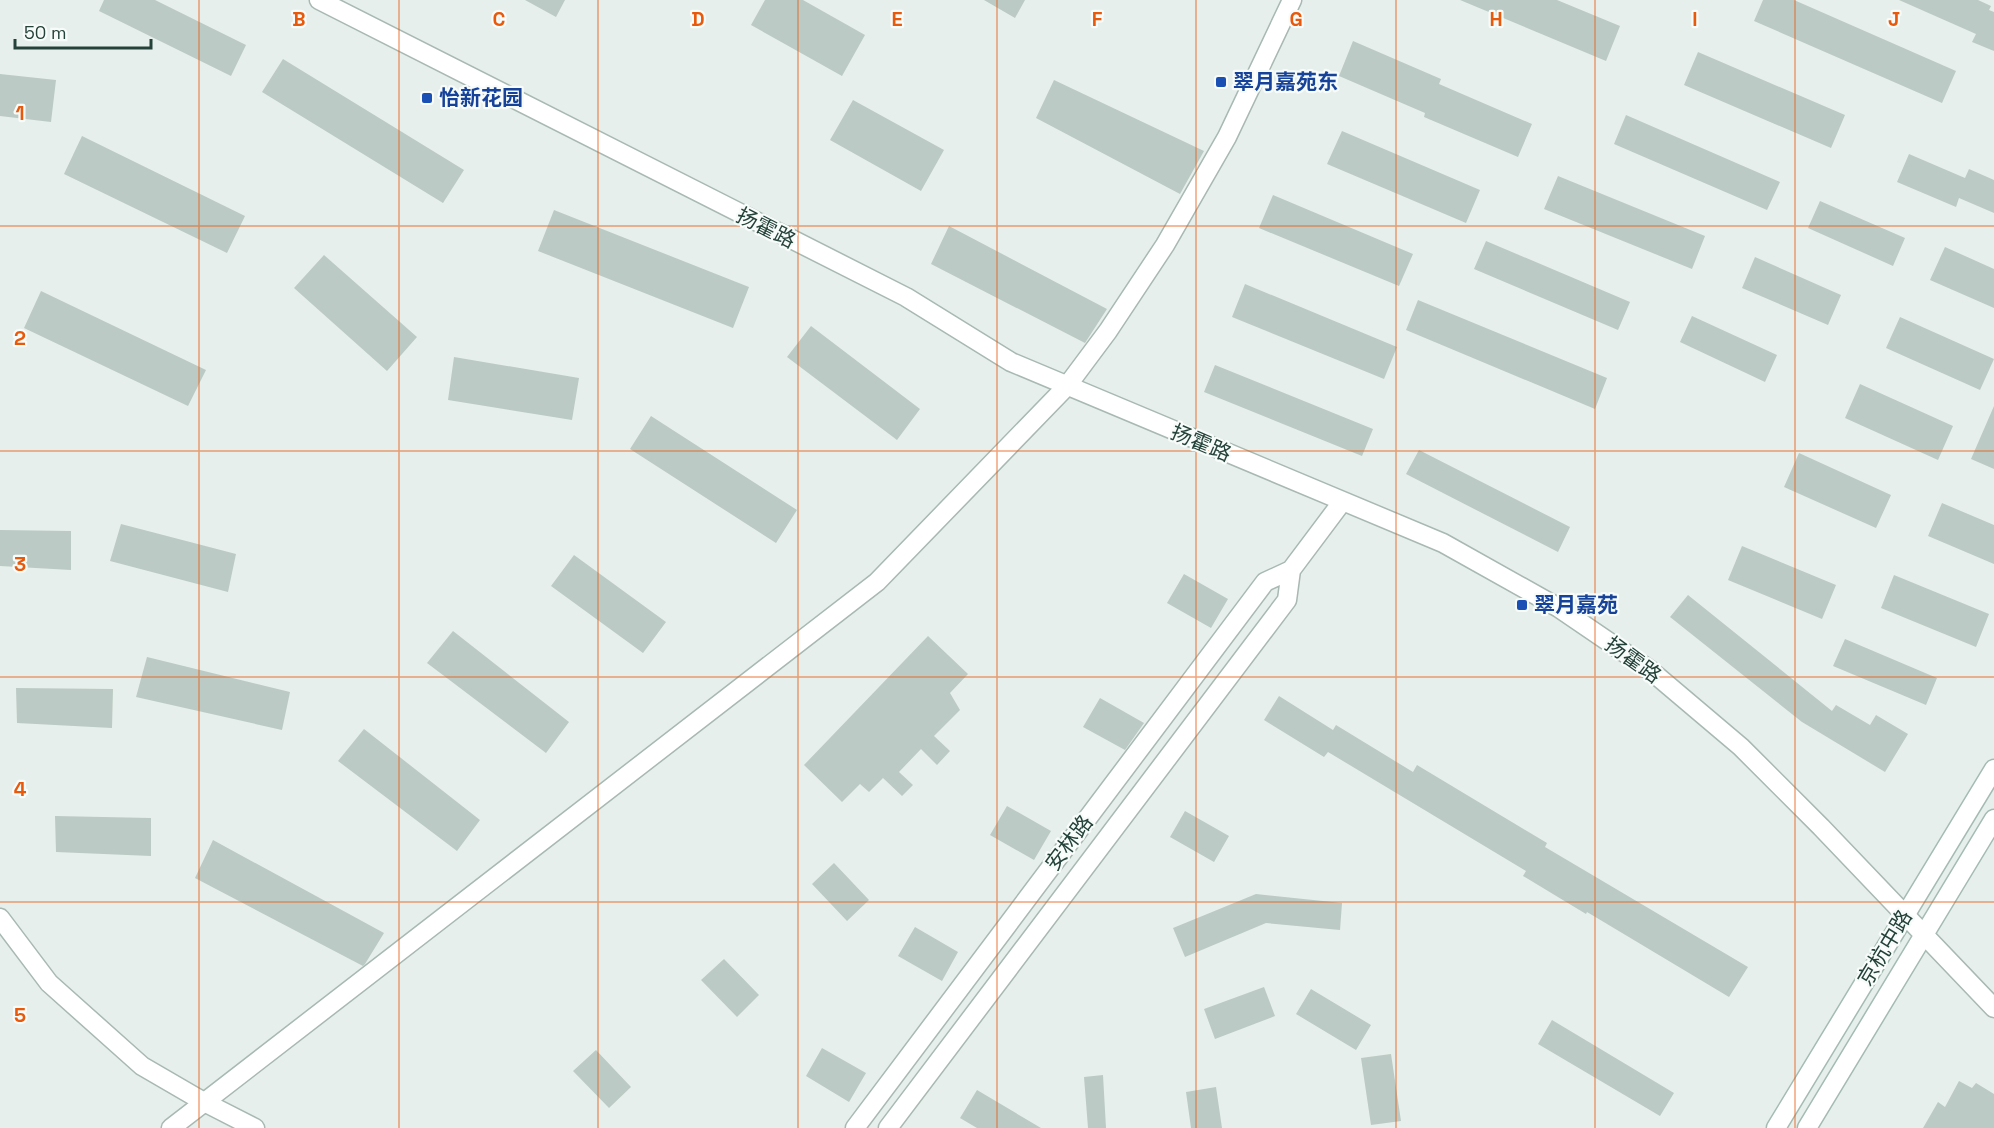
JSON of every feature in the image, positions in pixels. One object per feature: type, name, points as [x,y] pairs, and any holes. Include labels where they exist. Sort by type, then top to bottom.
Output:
[{"type":"street","name":"扬霍路","points":[[319,0],[906,297],[1011,362],[1443,543],[1559,608],[1650,670],[1741,747],[1994,1008]]},
{"type":"street","points":[[171,1128],[877,582],[1067,386],[1108,331],[1165,246],[1227,137],[1292,0]]},
{"type":"street","name":"安林路","points":[[855,1128],[1265,582],[1291,570],[1342,501]]},
{"type":"street","name":"安林路","points":[[888,1128],[1287,600],[1291,570]]},
{"type":"street","name":"京杭中路","points":[[1776,1128],[1994,769]]},
{"type":"street","name":"京杭中路","points":[[1807,1128],[1994,819]]},
{"type":"street","points":[[0,918],[49,983],[142,1066],[255,1128]]},
{"type":"street","points":[[996,940],[1020,953]]},
{"type":"building","points":[[104,0],[155,0],[246,45],[231,76],[99,11]]},
{"type":"building","points":[[525,0],[565,0],[556,17]]},
{"type":"building","points":[[765,0],[803,0],[865,35],[842,76],[751,25]]},
{"type":"building","points":[[984,0],[1025,0],[1015,18]]},
{"type":"building","points":[[1460,0],[1557,0],[1620,26],[1606,61]]},
{"type":"building","points":[[1763,0],[1794,0],[1956,71],[1942,103],[1754,21]]},
{"type":"building","points":[[1899,0],[1978,0],[1991,6],[1989,10],[1994,12],[1994,51],[1972,42],[1976,34]]},
{"type":"building","points":[[1353,41],[1441,79],[1439,84],[1532,124],[1518,157],[1424,117],[1425,113],[1339,76]]},
{"type":"building","points":[[1698,52],[1845,115],[1831,148],[1684,85]]},
{"type":"building","points":[[283,59],[464,170],[443,203],[262,92]]},
{"type":"building","points":[[0,74],[56,80],[51,122],[0,116]]},
{"type":"building","points":[[1054,80],[1204,151],[1180,194],[1036,118]]},
{"type":"building","points":[[853,100],[944,150],[921,191],[830,140]]},
{"type":"building","points":[[1626,115],[1780,182],[1767,210],[1614,144]]},
{"type":"building","points":[[1342,131],[1480,190],[1466,223],[1327,164]]},
{"type":"building","points":[[82,136],[245,216],[227,253],[64,174]]},
{"type":"building","points":[[1909,154],[1965,178],[1969,169],[1994,180],[1994,213],[1959,198],[1956,207],[1897,182]]},
{"type":"building","points":[[1558,176],[1705,236],[1692,269],[1544,209]]},
{"type":"building","points":[[1273,195],[1413,254],[1399,286],[1259,228]]},
{"type":"building","points":[[1820,201],[1905,238],[1893,266],[1808,228]]},
{"type":"building","points":[[554,210],[749,287],[733,328],[538,251]]},
{"type":"building","points":[[949,226],[1107,309],[1085,343],[931,264]]},
{"type":"building","points":[[1486,241],[1630,302],[1618,330],[1474,269]]},
{"type":"building","points":[[1945,247],[1994,269],[1994,308],[1930,280]]},
{"type":"building","points":[[324,255],[417,337],[387,371],[294,288]]},
{"type":"building","points":[[1755,257],[1841,295],[1828,325],[1742,288]]},
{"type":"building","points":[[1245,284],[1397,347],[1384,379],[1232,317]]},
{"type":"building","points":[[41,291],[206,370],[188,406],[24,328]]},
{"type":"building","points":[[1418,300],[1607,378],[1595,409],[1406,330]]},
{"type":"building","points":[[1692,316],[1777,355],[1765,382],[1680,342]]},
{"type":"building","points":[[1900,317],[1994,359],[1980,390],[1886,348]]},
{"type":"building","points":[[811,326],[920,409],[897,440],[787,357]]},
{"type":"building","points":[[454,357],[579,378],[572,420],[448,400]]},
{"type":"building","points":[[1215,365],[1373,429],[1362,456],[1204,392]]},
{"type":"building","points":[[1860,384],[1953,426],[1938,460],[1845,418]]},
{"type":"building","points":[[1994,406],[1994,469],[1971,459]]},
{"type":"building","points":[[651,416],[797,510],[776,543],[630,449]]},
{"type":"building","points":[[1419,450],[1570,527],[1558,552],[1406,474]]},
{"type":"building","points":[[1799,453],[1891,495],[1876,528],[1784,487]]},
{"type":"building","points":[[1942,503],[1994,525],[1994,564],[1928,536]]},
{"type":"building","points":[[121,524],[236,554],[228,592],[110,561]]},
{"type":"building","points":[[0,530],[71,531],[71,570],[0,566]]},
{"type":"building","points":[[1742,546],[1836,585],[1822,619],[1728,580]]},
{"type":"building","points":[[574,555],[666,622],[643,653],[551,586]]},
{"type":"building","points":[[1184,574],[1228,599],[1211,628],[1167,603]]},
{"type":"building","points":[[1894,575],[1989,614],[1976,647],[1881,608]]},
{"type":"building","points":[[1688,595],[1832,711],[1836,705],[1870,725],[1876,715],[1908,734],[1885,772],[1802,722],[1670,617]]},
{"type":"building","points":[[453,631],[569,722],[546,753],[427,663]]},
{"type":"building","points":[[928,636],[968,674],[950,693],[960,710],[934,736],[950,751],[937,765],[921,749],[899,772],[913,785],[902,796],[883,778],[869,792],[860,784],[842,802],[804,765]]},
{"type":"building","points":[[1845,639],[1937,678],[1926,705],[1833,666]]},
{"type":"building","points":[[147,657],[290,692],[282,730],[136,697]]},
{"type":"building","points":[[16,688],[113,689],[112,728],[17,723]]},
{"type":"building","points":[[1279,696],[1333,730],[1336,725],[1413,772],[1417,765],[1547,843],[1545,847],[1748,967],[1729,997],[1523,876],[1526,871],[1328,752],[1324,757],[1264,720]]},
{"type":"building","points":[[1100,698],[1144,723],[1125,750],[1083,727]]},
{"type":"building","points":[[364,729],[480,820],[457,851],[338,761]]},
{"type":"building","points":[[1007,806],[1051,831],[1034,860],[990,835]]},
{"type":"building","points":[[1185,811],[1229,836],[1214,862],[1170,837]]},
{"type":"building","points":[[55,816],[151,818],[151,856],[56,852]]},
{"type":"building","points":[[213,840],[384,933],[365,964],[363,966],[195,878]]},
{"type":"building","points":[[834,863],[869,900],[847,921],[812,884]]},
{"type":"building","points":[[1256,894],[1342,903],[1340,930],[1266,923],[1185,957],[1173,928]]},
{"type":"building","points":[[915,927],[958,952],[942,981],[898,956]]},
{"type":"building","points":[[724,959],[759,995],[737,1017],[701,980]]},
{"type":"building","points":[[1264,987],[1275,1016],[1215,1039],[1204,1009]]},
{"type":"building","points":[[1311,989],[1371,1025],[1356,1050],[1296,1014]]},
{"type":"building","points":[[1552,1020],[1674,1093],[1660,1116],[1538,1044]]},
{"type":"building","points":[[822,1048],[866,1073],[849,1102],[806,1076]]},
{"type":"building","points":[[596,1050],[631,1087],[609,1108],[573,1071]]},
{"type":"building","points":[[1391,1054],[1401,1121],[1371,1125],[1361,1058]]},
{"type":"building","points":[[1103,1075],[1106,1128],[1088,1128],[1084,1077]]},
{"type":"building","points":[[1959,1081],[1972,1088],[1976,1083],[1994,1094],[1994,1128],[1923,1128],[1938,1102],[1945,1107]]},
{"type":"building","points":[[1216,1087],[1222,1128],[1191,1128],[1186,1092]]},
{"type":"building","points":[[977,1090],[1041,1128],[977,1128],[960,1118]]},
{"type":"place","name":"翠月嘉苑东","points":[[1221,82]]},
{"type":"place","name":"怡新花园","points":[[427,98]]},
{"type":"place","name":"翠月嘉苑","points":[[1522,605]]}]
